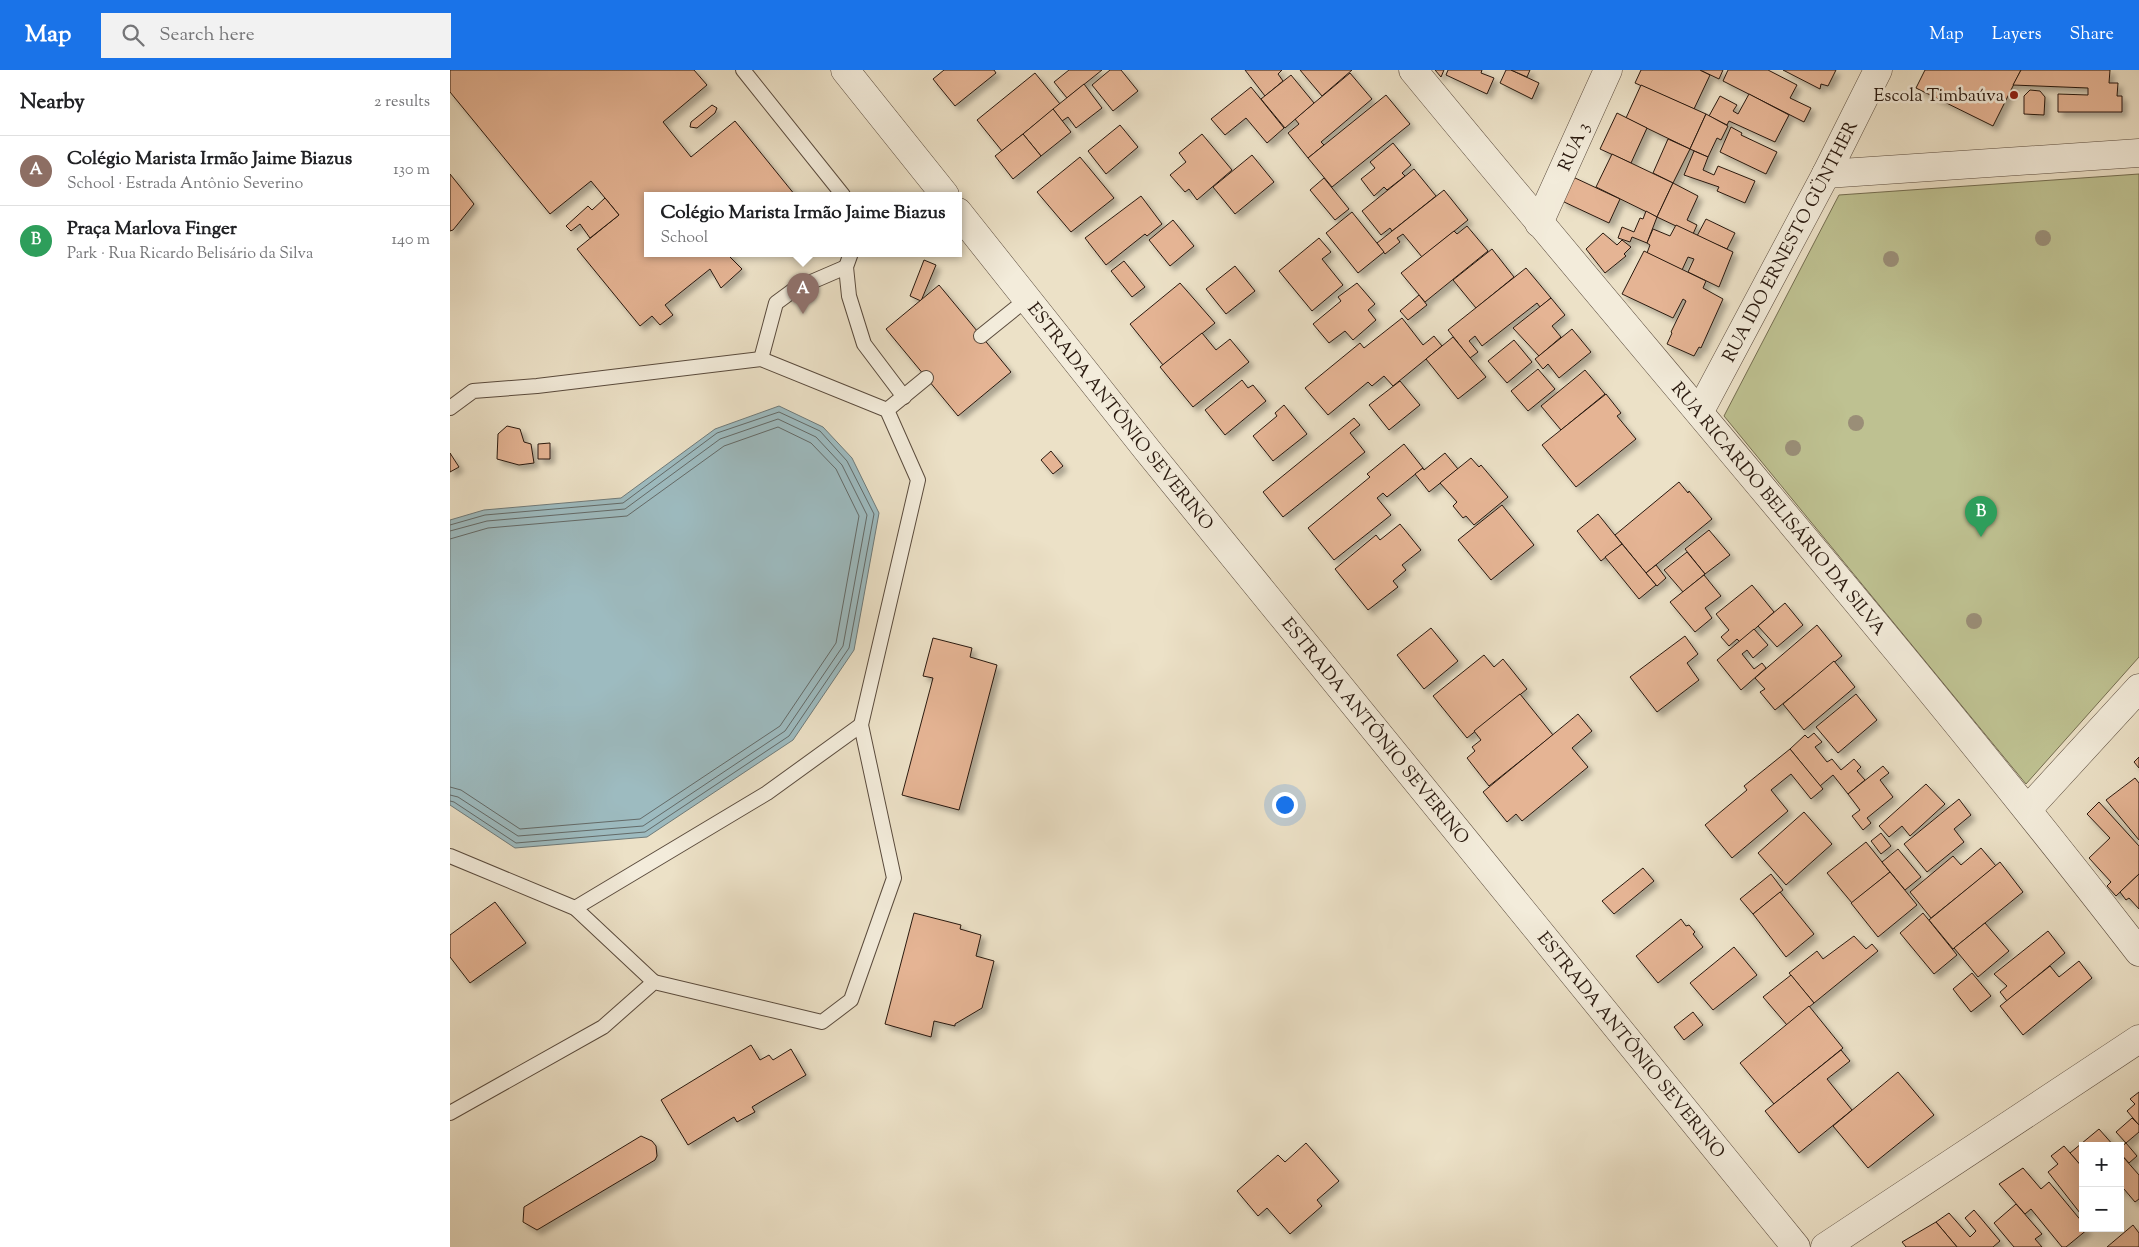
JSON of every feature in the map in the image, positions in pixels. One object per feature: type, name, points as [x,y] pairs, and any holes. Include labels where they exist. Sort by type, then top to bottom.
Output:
[{"type":"street","points":[[845,70],[942,192]]},
{"type":"street","name":"RUA RICARDO BELISÁRIO DA SILVA","points":[[1413,70],[1539,223],[1700,411],[2028,809],[2139,952]]},
{"type":"street","name":"RUA 3","points":[[1539,223],[1608,70]]},
{"type":"street","name":"RUA IDO ERNESTO GÜNTHER","points":[[1700,411],[1826,174],[1878,70]]},
{"type":"street","points":[[1826,174],[2139,153]]},
{"type":"street","name":"ESTRADA ANTÔNIO SEVERINO","points":[[962,217],[1160,467],[1796,1247]]},
{"type":"street","points":[[2028,809],[2139,688]]},
{"type":"street","points":[[1825,1247],[2139,1039]]},
{"type":"lane","points":[[743,70],[841,192]]},
{"type":"lane","points":[[850,257],[846,267],[850,296],[864,344],[904,397]]},
{"type":"lane","points":[[761,359],[776,303],[795,289],[846,267]]},
{"type":"lane","points":[[981,336],[1027,299]]},
{"type":"lane","points":[[450,408],[473,391],[537,386],[761,359],[887,410],[918,480],[861,725],[894,878],[851,1000],[822,1022],[654,982],[575,908],[450,856]]},
{"type":"lane","points":[[887,410],[926,378]]},
{"type":"lane","points":[[575,908],[767,793],[861,725]]},
{"type":"lane","points":[[450,1113],[603,1027],[654,982]]},
{"type":"green space","points":[[2139,174],[2139,657],[2026,784],[1724,416],[1839,195]]},
{"type":"water","points":[[779,406],[823,427],[852,458],[879,513],[854,650],[793,740],[647,837],[515,848],[450,805],[450,520],[484,510],[621,498],[715,429]]},
{"type":"building","points":[[450,70],[694,70],[707,85],[663,122],[691,157],[735,121],[793,192],[644,192],[644,257],[730,257],[742,269],[721,288],[710,269],[665,305],[673,315],[660,325],[652,316],[640,326],[577,249],[619,215],[591,181],[550,214],[450,92]]},
{"type":"building","points":[[944,70],[994,70],[996,73],[955,106],[933,79]]},
{"type":"building","points":[[1069,70],[1102,70],[1067,98],[1054,82]]},
{"type":"building","points":[[1110,70],[1121,70],[1138,91],[1113,111],[1092,85]]},
{"type":"building","points":[[1245,70],[1282,70],[1278,74],[1283,81],[1265,96]]},
{"type":"building","points":[[1300,70],[1352,70],[1322,96]]},
{"type":"building","points":[[1435,70],[1444,70],[1441,77]]},
{"type":"building","points":[[1448,70],[1482,70],[1481,73],[1494,78],[1487,94],[1446,75]]},
{"type":"building","points":[[1506,70],[1511,70],[1539,83],[1532,99],[1500,83]]},
{"type":"building","points":[[1511,70],[1530,70],[1527,77]]},
{"type":"building","points":[[1641,70],[1700,70],[1710,75],[1694,109],[1635,83]]},
{"type":"building","points":[[1700,70],[1723,70],[1719,79]]},
{"type":"building","points":[[1728,70],[1768,70],[1797,85],[1790,98],[1811,108],[1804,122],[1723,81]]},
{"type":"building","points":[[1783,70],[1836,70],[1828,86],[1821,84],[1820,89]]},
{"type":"building","points":[[1925,70],[2021,70],[1993,126],[1916,88]]},
{"type":"building","points":[[2021,70],[2110,70],[2109,83],[2118,83],[2117,96],[2122,96],[2122,112],[2058,112],[2058,94],[2088,95],[2088,88],[2013,85]]},
{"type":"building","points":[[1035,73],[1060,104],[1002,151],[977,120]]},
{"type":"building","points":[[1350,73],[1372,99],[1321,142],[1324,145],[1308,158],[1288,133],[1299,124],[1295,119]]},
{"type":"building","points":[[1291,75],[1314,103],[1285,128],[1261,99]]},
{"type":"building","points":[[1084,84],[1102,108],[1076,128],[1068,117],[1062,121],[1053,109]]},
{"type":"building","points":[[1641,85],[1706,114],[1690,149],[1626,118]]},
{"type":"building","points":[[1251,87],[1284,128],[1267,143],[1246,118],[1225,135],[1211,119]]},
{"type":"building","points":[[2030,90],[2040,91],[2045,97],[2044,115],[2024,114],[2024,96]]},
{"type":"building","points":[[1749,94],[1789,115],[1775,142],[1729,121],[1727,125],[1709,116],[1720,96],[1737,105],[1733,111],[1738,114]]},
{"type":"building","points":[[1386,95],[1410,124],[1332,187],[1308,158]]},
{"type":"building","points":[[712,105],[717,108],[715,113],[697,128],[690,127],[691,122]]},
{"type":"building","points":[[1053,109],[1071,132],[1041,156],[1023,134]]},
{"type":"building","points":[[1617,113],[1647,128],[1631,163],[1600,149]]},
{"type":"building","points":[[1706,114],[1728,126],[1721,140],[1717,138],[1708,157],[1690,149]]},
{"type":"building","points":[[1120,125],[1138,147],[1106,174],[1088,151]]},
{"type":"building","points":[[1731,127],[1742,133],[1741,135],[1777,152],[1766,174],[1720,152]]},
{"type":"building","points":[[1023,134],[1041,156],[1013,179],[995,156]]},
{"type":"building","points":[[1202,134],[1232,170],[1197,200],[1189,189],[1185,192],[1170,175],[1186,162],[1179,153]]},
{"type":"building","points":[[1668,139],[1690,149],[1673,183],[1653,173]]},
{"type":"building","points":[[1393,143],[1411,165],[1402,173],[1405,176],[1387,190],[1384,187],[1374,196],[1361,179],[1375,168],[1370,162]]},
{"type":"building","points":[[1694,151],[1708,157],[1703,170],[1714,175],[1718,166],[1755,181],[1745,203],[1717,191],[1719,187],[1684,175]]},
{"type":"building","points":[[1612,154],[1673,183],[1657,217],[1596,187]]},
{"type":"building","points":[[1252,155],[1274,182],[1235,214],[1213,187]]},
{"type":"building","points":[[1080,157],[1114,198],[1071,232],[1037,192]]},
{"type":"building","points":[[1414,169],[1436,196],[1392,231],[1390,228],[1381,235],[1362,211]]},
{"type":"building","points":[[450,174],[474,204],[453,230],[450,231]]},
{"type":"building","points":[[1573,177],[1620,199],[1609,223],[1562,201]]},
{"type":"building","points":[[1324,178],[1349,209],[1335,220],[1310,190]]},
{"type":"building","points":[[1673,183],[1698,196],[1687,220],[1697,225],[1693,234],[1657,217]]},
{"type":"building","points":[[1444,190],[1468,220],[1422,257],[1403,234],[1397,238],[1400,242],[1385,254],[1377,243]]},
{"type":"building","points":[[1141,196],[1162,224],[1147,236],[1145,234],[1106,265],[1085,238]]},
{"type":"building","points":[[605,198],[619,215],[590,238],[580,224],[571,231],[566,226],[588,206],[592,210]]},
{"type":"building","points":[[1646,211],[1657,217],[1647,243],[1632,237],[1630,242],[1618,238],[1622,227],[1634,232],[1640,218],[1643,219]]},
{"type":"building","points":[[1352,212],[1384,252],[1358,273],[1326,233]]},
{"type":"building","points":[[1706,219],[1735,233],[1727,249],[1697,236]]},
{"type":"building","points":[[1173,220],[1194,246],[1170,266],[1149,240]]},
{"type":"building","points":[[1676,225],[1733,252],[1719,287],[1688,272],[1694,259],[1688,257],[1682,270],[1647,253],[1650,245],[1647,243],[1653,229],[1670,236]]},
{"type":"building","points":[[1467,226],[1488,251],[1425,302],[1401,273],[1454,231],[1457,234]]},
{"type":"building","points":[[1603,233],[1617,245],[1622,240],[1631,247],[1624,254],[1626,256],[1605,273],[1586,249]]},
{"type":"building","points":[[1319,238],[1331,252],[1322,259],[1343,285],[1312,311],[1279,271]]},
{"type":"building","points":[[1492,249],[1514,277],[1476,308],[1453,280]]},
{"type":"building","points":[[1644,251],[1706,281],[1703,288],[1723,299],[1701,348],[1699,347],[1694,356],[1667,344],[1686,301],[1683,299],[1673,318],[1622,294]]},
{"type":"building","points":[[924,260],[936,265],[921,301],[910,296]]},
{"type":"building","points":[[1124,261],[1145,287],[1132,297],[1111,271]]},
{"type":"building","points":[[1235,266],[1255,291],[1226,314],[1206,289]]},
{"type":"building","points":[[1526,268],[1551,298],[1540,307],[1537,303],[1482,346],[1475,336],[1469,341],[1478,352],[1470,358],[1448,330]]},
{"type":"building","points":[[1180,283],[1215,323],[1163,365],[1130,324]]},
{"type":"building","points":[[1357,283],[1375,304],[1368,310],[1376,320],[1353,340],[1345,331],[1329,343],[1313,324],[1341,301],[1338,297]]},
{"type":"building","points":[[939,285],[1011,372],[958,416],[886,329]]},
{"type":"building","points":[[1419,295],[1427,305],[1408,320],[1400,311]]},
{"type":"building","points":[[1551,298],[1565,315],[1552,326],[1561,337],[1539,356],[1513,328]]},
{"type":"building","points":[[1402,318],[1423,345],[1434,336],[1442,346],[1393,386],[1384,376],[1372,386],[1368,382],[1328,415],[1305,388],[1360,343],[1364,348]]},
{"type":"building","points":[[1572,329],[1591,352],[1559,378],[1548,364],[1543,369],[1535,359]]},
{"type":"building","points":[[1202,333],[1216,350],[1230,339],[1249,362],[1193,407],[1160,367]]},
{"type":"building","points":[[1453,337],[1486,377],[1458,399],[1426,359]]},
{"type":"building","points":[[1514,340],[1532,362],[1507,383],[1488,361]]},
{"type":"building","points":[[1538,369],[1555,389],[1528,411],[1511,391]]},
{"type":"building","points":[[1585,370],[1605,394],[1561,430],[1541,406]]},
{"type":"building","points":[[1242,380],[1248,388],[1253,385],[1266,401],[1225,435],[1205,410]]},
{"type":"building","points":[[1400,381],[1420,405],[1389,430],[1369,405]]},
{"type":"building","points":[[1606,394],[1621,413],[1617,416],[1636,439],[1576,487],[1542,445]]},
{"type":"building","points":[[1284,405],[1307,434],[1273,461],[1253,436],[1277,416],[1275,413]]},
{"type":"building","points":[[1354,418],[1360,425],[1350,433],[1365,452],[1283,517],[1263,492]]},
{"type":"building","points":[[507,426],[520,429],[524,442],[531,444],[534,463],[519,465],[497,459],[498,434]]},
{"type":"building","points":[[550,443],[550,459],[538,459],[538,444]]},
{"type":"building","points":[[1404,444],[1423,468],[1387,497],[1383,493],[1377,498],[1391,515],[1334,560],[1308,528],[1370,477],[1367,474]]},
{"type":"building","points":[[1051,451],[1063,466],[1053,474],[1041,460]]},
{"type":"building","points":[[450,453],[459,467],[450,472]]},
{"type":"building","points":[[1445,453],[1458,469],[1429,492],[1415,474],[1423,468],[1424,470]]},
{"type":"building","points":[[1471,458],[1479,467],[1481,465],[1508,497],[1474,525],[1466,516],[1463,518],[1453,506],[1457,502],[1440,483]]},
{"type":"building","points":[[1679,482],[1712,519],[1646,573],[1615,535]]},
{"type":"building","points":[[1502,505],[1534,545],[1491,580],[1458,540]]},
{"type":"building","points":[[1598,514],[1622,544],[1601,561],[1577,531]]},
{"type":"building","points":[[1400,524],[1421,550],[1402,565],[1406,570],[1393,581],[1398,587],[1368,610],[1335,569],[1376,535],[1380,540]]},
{"type":"building","points":[[1709,530],[1730,555],[1705,574],[1685,549]]},
{"type":"building","points":[[1622,544],[1656,585],[1639,599],[1605,557]]},
{"type":"building","points":[[1687,552],[1705,574],[1683,592],[1664,570]]},
{"type":"building","points":[[1656,565],[1666,578],[1657,586],[1646,573]]},
{"type":"building","points":[[1704,575],[1721,596],[1705,608],[1712,618],[1695,632],[1670,602]]},
{"type":"building","points":[[1752,585],[1774,612],[1740,642],[1737,639],[1729,646],[1721,637],[1729,630],[1716,614]]},
{"type":"building","points":[[1785,603],[1803,625],[1777,647],[1758,626]]},
{"type":"building","points":[[1817,625],[1842,656],[1775,710],[1760,692],[1765,689],[1755,678]]},
{"type":"building","points":[[1431,628],[1458,661],[1424,689],[1397,655]]},
{"type":"building","points":[[1754,629],[1768,645],[1753,658],[1747,650],[1742,654],[1754,669],[1762,663],[1766,668],[1741,690],[1717,660]]},
{"type":"building","points":[[1685,636],[1698,654],[1687,663],[1699,680],[1657,712],[1630,677]]},
{"type":"building","points":[[933,638],[972,648],[970,657],[997,665],[959,810],[902,795],[933,678],[923,676]]},
{"type":"building","points":[[1484,655],[1494,667],[1503,659],[1527,689],[1467,738],[1433,696]]},
{"type":"building","points":[[1834,661],[1855,687],[1804,730],[1783,704]]},
{"type":"building","points":[[1520,694],[1553,735],[1489,786],[1467,758],[1475,751],[1472,747],[1481,740],[1474,731]]},
{"type":"building","points":[[1856,694],[1877,720],[1838,753],[1816,727]]},
{"type":"building","points":[[1578,714],[1592,731],[1572,748],[1588,767],[1522,821],[1516,814],[1507,822],[1483,792]]},
{"type":"building","points":[[1814,733],[1822,742],[1815,747],[1827,762],[1832,759],[1841,770],[1854,759],[1861,767],[1857,771],[1865,780],[1848,794],[1833,775],[1820,786],[1790,749],[1805,735],[1808,738]]},
{"type":"building","points":[[1790,749],[1823,789],[1811,799],[1791,774],[1771,790],[1788,811],[1732,858],[1705,825],[1747,790],[1744,786]]},
{"type":"building","points":[[2139,757],[2139,768],[2134,762]]},
{"type":"building","points":[[1883,766],[1889,773],[1880,780],[1893,797],[1867,818],[1871,823],[1863,830],[1852,816],[1860,810],[1848,794]]},
{"type":"building","points":[[2135,778],[2139,783],[2139,840],[2106,800]]},
{"type":"building","points":[[1926,784],[1945,804],[1910,836],[1902,826],[1889,837],[1879,826]]},
{"type":"building","points":[[1959,799],[1971,815],[1954,829],[1964,842],[1927,872],[1904,844]]},
{"type":"building","points":[[2099,802],[2139,846],[2139,874],[2116,896],[2107,886],[2111,882],[2089,858],[2110,838],[2087,814]]},
{"type":"building","points":[[1804,812],[1832,844],[1786,885],[1758,853]]},
{"type":"building","points":[[1881,833],[1891,846],[1881,854],[1871,841]]},
{"type":"building","points":[[1866,842],[1890,872],[1852,903],[1827,873]]},
{"type":"building","points":[[1981,848],[1996,866],[1931,918],[1910,892],[1953,856],[1961,865]]},
{"type":"building","points":[[1898,849],[1921,877],[1905,890],[1882,862]]},
{"type":"building","points":[[2000,862],[2023,892],[1953,949],[1929,920]]},
{"type":"building","points":[[1643,868],[1654,881],[1614,914],[1602,901]]},
{"type":"building","points":[[1890,872],[1917,905],[1878,937],[1851,903]]},
{"type":"building","points":[[1771,874],[1783,890],[1753,914],[1740,899]]},
{"type":"building","points":[[2139,874],[2139,909],[2129,898],[2126,900],[2120,892]]},
{"type":"building","points":[[1780,892],[1814,934],[1786,957],[1753,914]]},
{"type":"building","points":[[495,902],[526,943],[470,983],[450,957],[450,935]]},
{"type":"building","points":[[914,913],[961,925],[960,929],[981,935],[976,956],[994,961],[982,1008],[955,1024],[955,1026],[934,1021],[931,1037],[885,1024]]},
{"type":"building","points":[[1923,913],[1957,955],[1934,974],[1900,933]]},
{"type":"building","points":[[1681,919],[1686,926],[1689,925],[1695,932],[1693,934],[1703,947],[1658,983],[1636,956]]},
{"type":"building","points":[[1985,923],[2009,951],[1978,977],[1954,948]]},
{"type":"building","points":[[2048,931],[2065,953],[2007,1001],[2000,992],[2007,986],[1994,974]]},
{"type":"building","points":[[1854,936],[1866,949],[1872,944],[1878,951],[1814,1003],[1789,973],[1817,951],[1823,959]]},
{"type":"building","points":[[1734,947],[1757,975],[1713,1010],[1690,983]]},
{"type":"building","points":[[2079,961],[2092,978],[2023,1035],[2000,1006],[2050,966],[2059,977]]},
{"type":"building","points":[[1972,973],[1991,996],[1971,1012],[1953,989]]},
{"type":"building","points":[[1791,975],[1814,1003],[1787,1025],[1763,997]]},
{"type":"building","points":[[1809,1006],[1843,1048],[1774,1104],[1740,1063]]},
{"type":"building","points":[[1693,1012],[1703,1025],[1684,1040],[1674,1027]]},
{"type":"building","points":[[751,1045],[760,1060],[769,1055],[773,1060],[791,1049],[806,1075],[752,1107],[755,1112],[737,1122],[734,1117],[688,1145],[661,1100]]},
{"type":"building","points":[[1841,1050],[1850,1061],[1827,1079],[1852,1110],[1799,1153],[1765,1111]]},
{"type":"building","points":[[1898,1072],[1934,1115],[1868,1168],[1833,1126]]},
{"type":"building","points":[[2139,1092],[2139,1125],[2127,1111],[2135,1104],[2130,1099]]},
{"type":"building","points":[[2132,1118],[2139,1125],[2139,1132],[2126,1143],[2116,1132]]},
{"type":"building","points":[[2099,1129],[2110,1142],[2083,1142]]},
{"type":"building","points":[[641,1136],[652,1141],[656,1146],[657,1156],[655,1160],[537,1230],[523,1222],[524,1207]]},
{"type":"building","points":[[1306,1143],[1339,1181],[1317,1200],[1322,1206],[1290,1234],[1267,1208],[1258,1216],[1237,1191],[1278,1155],[1285,1162]]},
{"type":"building","points":[[2126,1143],[2137,1156],[2129,1163],[2124,1157],[2124,1145]]},
{"type":"building","points":[[2064,1146],[2079,1163],[2079,1212],[2048,1172],[2058,1164],[2051,1156]]},
{"type":"building","points":[[2079,1146],[2079,1163],[2070,1153]]},
{"type":"building","points":[[2124,1158],[2139,1175],[2139,1199],[2135,1202],[2124,1189]]},
{"type":"building","points":[[2023,1168],[2041,1189],[2049,1182],[2079,1218],[2079,1232],[2084,1232],[2066,1247],[2062,1247],[2031,1209],[2025,1214],[1999,1184]]},
{"type":"building","points":[[2016,1204],[2042,1234],[2035,1239],[2042,1247],[2014,1247],[1994,1223]]},
{"type":"building","points":[[1974,1210],[2000,1241],[1993,1247],[1957,1247],[1936,1222],[1949,1213],[1970,1237],[1976,1231],[1965,1218]]},
{"type":"building","points":[[1936,1222],[1957,1247],[1906,1247],[1902,1242]]},
{"type":"building","points":[[2133,1225],[2139,1233],[2139,1247],[2107,1247]]},
{"type":"place","name":"Escola Timbaúva","points":[[2014,95]]},
{"type":"place","name":"Colégio Marista Irmão Jaime Biazus","points":[[803,314]]},
{"type":"place","name":"Praça Marlova Finger","points":[[1981,537]]}]
